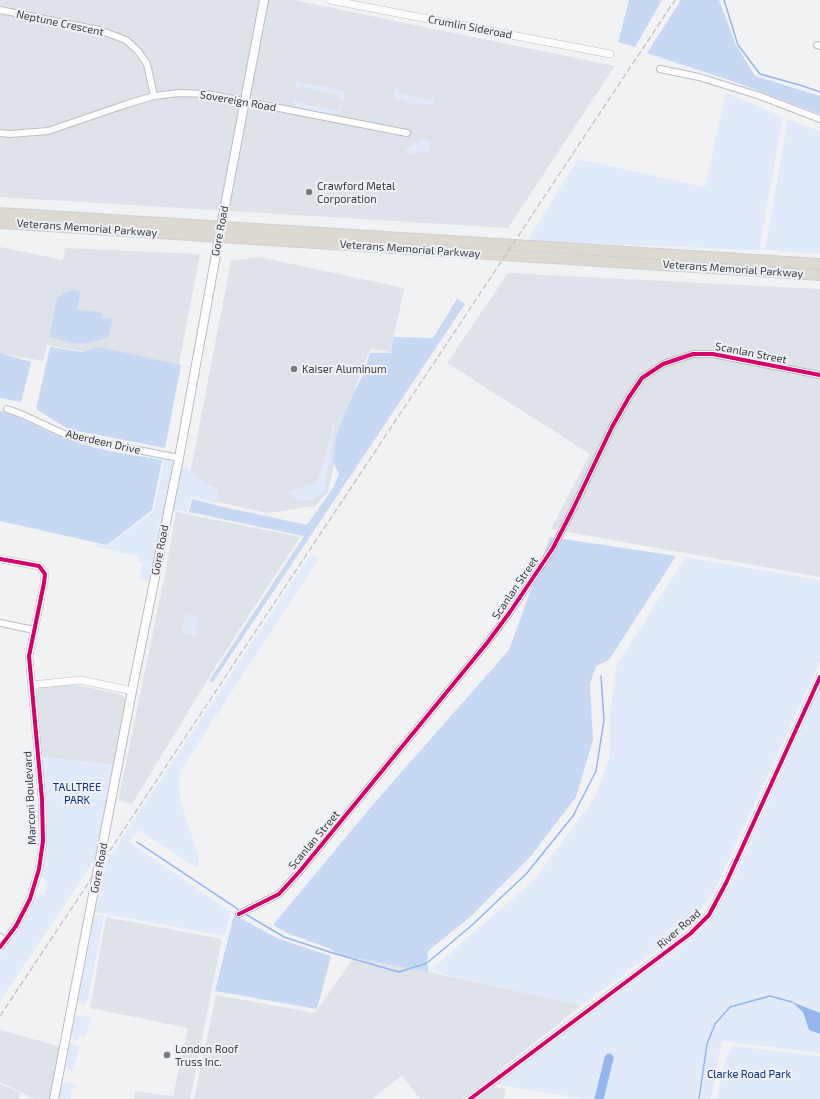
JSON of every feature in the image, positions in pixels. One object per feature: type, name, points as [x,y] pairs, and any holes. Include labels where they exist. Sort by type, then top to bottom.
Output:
[{"type":"highway","name":"Veterans Memorial Parkway","points":[[0,213],[220,232],[820,275]]},
{"type":"highway","name":"Veterans Memorial Parkway","points":[[0,223],[220,232],[820,264]]},
{"type":"main road","name":"Gore Road","points":[[54,1099],[132,691],[179,458],[264,0]]},
{"type":"street","name":"Crumlin Sideroad","points":[[330,0],[610,54]]},
{"type":"street","name":"Neptune Crescent","points":[[0,10],[99,30],[126,40],[138,51],[147,64],[154,96]]},
{"type":"street","points":[[660,69],[699,77],[760,96],[820,119]]},
{"type":"street","name":"Sovereign Road","points":[[0,133],[10,134],[48,131],[154,96],[179,93],[207,94],[407,133]]},
{"type":"street","name":"Scanlan Street","points":[[239,914],[279,894],[300,871],[501,624],[552,548],[573,509],[612,428],[629,396],[642,378],[662,364],[693,354],[714,354],[820,375]]},
{"type":"street","name":"Aberdeen Drive","points":[[7,409],[27,416],[72,437],[179,458]]},
{"type":"street","name":"Marconi Boulevard","points":[[0,559],[38,566],[45,574],[29,656],[42,799],[43,841],[39,869],[30,899],[16,926],[3,939],[0,947]]},
{"type":"street","points":[[0,623],[34,630]]},
{"type":"street","name":"River Road","points":[[470,1099],[690,934],[709,915],[739,857],[820,678]]},
{"type":"street","points":[[31,685],[81,680],[132,691]]},
{"type":"shaded area","points":[[0,0],[293,0],[615,66],[508,228],[0,197]]},
{"type":"shaded area","points":[[629,0],[662,0],[635,47],[618,42]]},
{"type":"shaded area","points":[[681,0],[719,0],[735,43],[755,76],[820,96],[820,114],[732,81],[647,53]]},
{"type":"shaded area","points":[[0,247],[63,260],[65,248],[200,254],[178,369],[47,345],[43,361],[0,353]]},
{"type":"shaded area","points":[[259,257],[404,288],[391,352],[370,349],[345,414],[328,492],[315,506],[268,513],[186,495],[231,261]]},
{"type":"shaded area","points":[[508,273],[820,289],[820,577],[551,529],[590,454],[447,363]]},
{"type":"shaded area","points":[[73,290],[81,292],[77,309],[103,313],[102,318],[113,319],[108,338],[87,343],[72,343],[49,337],[57,299],[63,293]]},
{"type":"shaded area","points":[[457,299],[465,304],[213,682],[209,681],[304,536],[189,512],[192,499],[307,525],[333,488],[339,474],[333,462],[336,438],[354,392],[364,373],[370,353],[391,353],[394,337],[433,338]]},
{"type":"shaded area","points":[[50,347],[81,352],[99,347],[181,365],[165,448],[68,429],[36,409]]},
{"type":"shaded area","points":[[0,353],[31,362],[21,402],[0,398]]},
{"type":"shaded area","points":[[0,411],[18,417],[51,433],[80,444],[162,460],[152,510],[107,545],[0,521]]},
{"type":"shaded area","points":[[176,512],[300,537],[216,666],[132,804],[118,801],[165,574]]},
{"type":"shaded area","points":[[550,537],[676,556],[609,660],[596,666],[590,684],[593,740],[576,797],[531,856],[470,917],[428,951],[427,963],[429,972],[336,954],[331,949],[287,933],[273,925],[376,801],[509,650]]},
{"type":"shaded area","points":[[76,685],[120,694],[125,698],[126,701],[114,765],[41,757],[35,696],[38,689],[44,687]]},
{"type":"shaded area","points":[[234,915],[279,939],[331,956],[317,1009],[215,991]]},
{"type":"shaded area","points":[[106,917],[222,939],[190,1099],[134,1099],[135,1091],[173,1096],[188,1028],[90,1008]]},
{"type":"shaded area","points":[[354,957],[582,1005],[463,1099],[420,1099],[402,1075],[372,1099],[194,1099],[216,995],[315,1013]]},
{"type":"shaded area","points":[[1,1030],[61,1047],[50,1099],[35,1099],[0,1082]]},
{"type":"shaded area","points":[[0,1084],[20,1093],[19,1099],[0,1099]]},
{"type":"shaded area","points":[[491,1087],[506,1089],[504,1099],[474,1099]]},
{"type":"green space","points":[[296,81],[345,91],[344,99],[340,99],[341,95],[299,86],[298,90],[295,88]]},
{"type":"green space","points":[[396,88],[399,89],[398,93],[432,100],[433,96],[436,99],[433,104],[410,104],[394,96],[393,92]]},
{"type":"green space","points":[[726,93],[783,117],[759,250],[527,241],[578,159],[705,187]]},
{"type":"green space","points":[[296,98],[296,102],[338,111],[340,105],[342,105],[338,112],[332,116],[297,108],[292,101]]},
{"type":"green space","points":[[788,119],[820,131],[820,254],[765,250]]},
{"type":"green space","points":[[423,139],[431,141],[428,152],[420,151],[410,154],[406,151],[406,149]]},
{"type":"green space","points":[[333,425],[335,425],[324,490],[313,500],[299,500],[285,493],[316,482],[320,475]]},
{"type":"green space","points":[[164,458],[171,461],[173,466],[152,573],[147,580],[139,579],[143,562],[138,562],[139,556],[96,547],[97,544],[108,546],[154,511]]},
{"type":"green space","points":[[186,467],[205,483],[219,489],[216,503],[191,497],[187,512],[173,509],[181,469]]},
{"type":"green space","points":[[311,554],[319,558],[180,771],[180,800],[199,857],[197,868],[138,830],[129,842],[231,912],[224,936],[95,912],[107,860]]},
{"type":"green space","points":[[686,557],[820,580],[820,661],[715,889],[690,925],[582,1005],[446,975],[432,969],[535,879],[595,797],[610,756],[610,711],[617,664]]},
{"type":"green space","points":[[186,614],[199,618],[195,634],[193,635],[181,632]]},
{"type":"green space","points":[[820,687],[820,1053],[722,1041],[711,1099],[586,1099],[494,1084],[690,941],[713,916],[735,877]]},
{"type":"green space","name":"TALLTREE PARK","points":[[41,757],[114,765],[99,853],[0,1001],[0,954],[16,933],[27,915],[35,896],[44,894],[47,884],[41,875],[47,837],[47,820]]},
{"type":"green space","points":[[95,915],[104,916],[87,1002],[83,1005],[77,1002]]},
{"type":"green space","points":[[78,1016],[91,1017],[86,1036],[79,1035],[78,1040],[73,1038],[71,1034],[73,1020]]},
{"type":"green space","points":[[73,1044],[80,1046],[72,1072],[65,1065],[68,1046]]},
{"type":"green space","name":"Clarke Road Park","points":[[733,1046],[820,1056],[820,1099],[717,1099],[725,1060]]},
{"type":"green space","points":[[67,1082],[75,1084],[77,1088],[72,1087],[70,1099],[58,1099],[61,1085]]},
{"type":"water","points":[[792,1002],[820,1013],[820,1034],[809,1030],[803,1012]]},
{"type":"waterway","points":[[724,0],[738,45],[760,74],[820,92]]},
{"type":"waterway","points":[[247,915],[284,937],[399,972],[427,963],[471,926],[526,874],[573,816],[596,771],[604,720],[601,676]]},
{"type":"waterway","points":[[137,842],[238,909]]},
{"type":"waterway","points":[[699,1099],[707,1044],[715,1024],[730,1007],[770,996],[792,1002]]},
{"type":"waterway","points":[[599,1099],[609,1058]]},
{"type":"railway","points":[[0,1016],[675,0]]},
{"type":"cycle path","points":[[239,914],[279,894],[300,871],[487,643],[510,612],[553,548],[612,427],[642,378],[663,364],[693,354],[713,354],[820,375]]},
{"type":"cycle path","points":[[0,559],[39,566],[45,574],[29,656],[42,799],[43,841],[39,869],[30,899],[16,926],[0,947]]},
{"type":"cycle path","points":[[470,1099],[690,934],[709,915],[726,883],[820,677]]},
{"type":"place","name":"Crawford Metal Corporation","points":[[309,192]]},
{"type":"place","name":"Kaiser Aluminum","points":[[294,369]]},
{"type":"place","name":"London Roof Truss Inc.","points":[[167,1055]]}]
